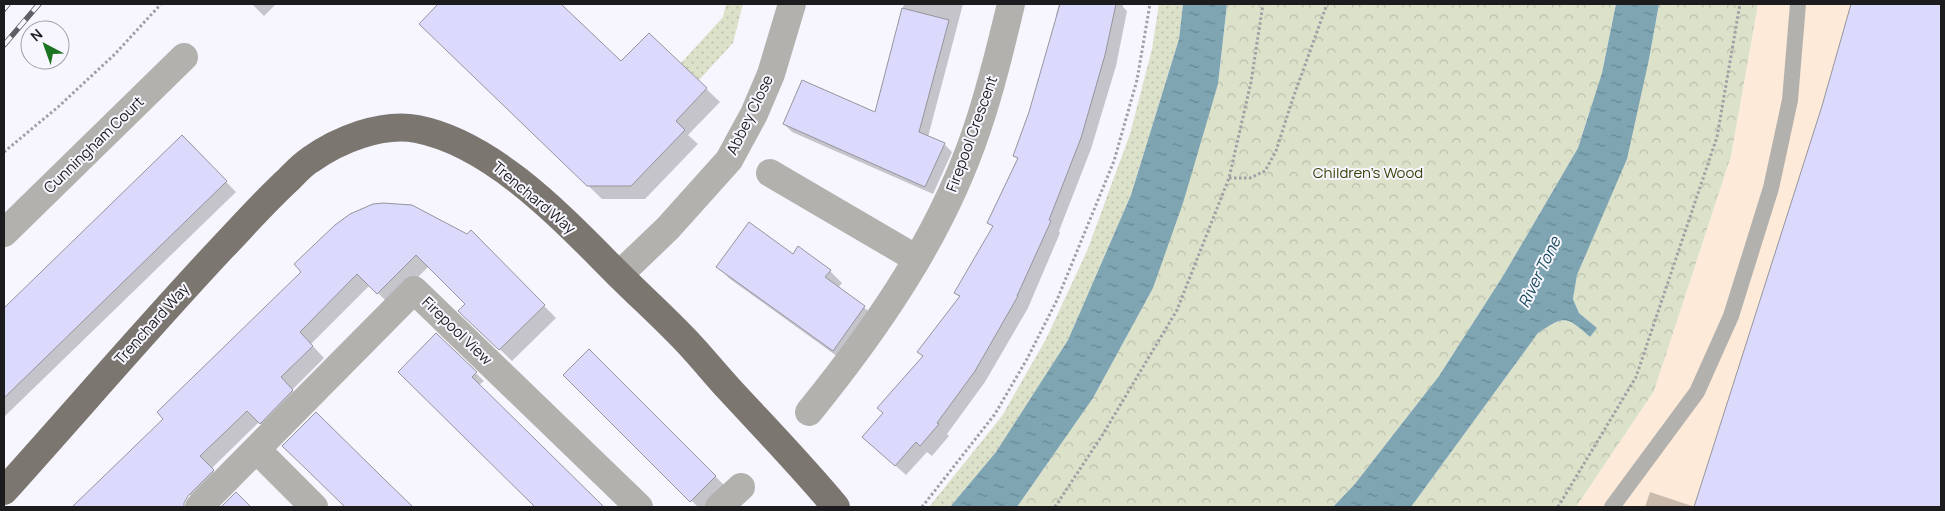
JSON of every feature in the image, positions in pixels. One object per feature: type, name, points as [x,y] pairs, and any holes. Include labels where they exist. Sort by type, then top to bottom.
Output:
[{"type":"main road","name":"Trenchard Way","points":[[4,491],[157,316],[272,194],[310,160],[359,134],[380,129],[416,128],[442,136],[470,148],[523,185],[583,238],[690,346],[801,466],[836,507]]},
{"type":"street","name":"Abbey Close","points":[[619,275],[668,228],[729,160],[754,114],[771,74],[792,4]]},
{"type":"street","name":"Firepool Crescent","points":[[809,412],[848,364],[880,318],[918,259],[948,200],[977,130],[998,62],[1010,4]]},
{"type":"street","name":"Cunningham Court","points":[[4,233],[184,57]]},
{"type":"street","points":[[770,173],[918,259]]},
{"type":"street","name":"Firepool View","points":[[199,507],[414,290],[638,507]]},
{"type":"street","points":[[257,450],[314,507]]},
{"type":"street","points":[[719,507],[741,487]]},
{"type":"lane","points":[[1612,507],[1697,392],[1731,316],[1771,188],[1790,100],[1798,4]]},
{"type":"path","points":[[4,152],[58,107],[115,54],[161,4]]},
{"type":"path","points":[[922,507],[995,414],[1027,359],[1057,300],[1114,161],[1137,80],[1150,4]]},
{"type":"path","points":[[1055,507],[1103,434],[1177,310],[1229,178],[1251,82],[1263,4]]},
{"type":"path","points":[[1229,178],[1250,178],[1265,171],[1276,151],[1292,101],[1328,4]]},
{"type":"path","points":[[1558,507],[1636,377],[1717,137],[1740,4]]},
{"type":"shaded area","points":[[1758,4],[1941,4],[1941,507],[1576,507],[1654,391],[1731,156]]},
{"type":"green space","points":[[726,4],[743,4],[733,43],[699,80],[681,63],[723,17]]},
{"type":"green space","points":[[1159,4],[1183,4],[1179,39],[1131,195],[1068,340],[996,452],[950,507],[929,507],[1002,416],[1046,339],[1087,251],[1130,134],[1152,49]]},
{"type":"green space","name":"Children's Wood","points":[[1227,4],[1616,4],[1602,73],[1578,148],[1503,276],[1439,376],[1354,485],[1333,507],[1017,507],[1093,398],[1153,288],[1218,84]]},
{"type":"green space","points":[[1659,4],[1758,4],[1731,156],[1654,391],[1576,507],[1411,507],[1538,333],[1554,323],[1565,320],[1576,325],[1590,337],[1597,328],[1579,313],[1573,299],[1577,275],[1600,220],[1649,59]]},
{"type":"water","points":[[1183,4],[1227,4],[1218,84],[1183,203],[1153,288],[1093,398],[1017,507],[950,507],[996,452],[1068,340],[1131,195],[1179,39]]},
{"type":"water","name":"River Tone","points":[[1616,4],[1659,4],[1627,159],[1577,275],[1573,299],[1579,313],[1597,328],[1590,337],[1576,325],[1565,320],[1554,323],[1538,333],[1411,507],[1333,507],[1354,485],[1439,376],[1503,276],[1578,148],[1602,73]]},
{"type":"building","points":[[438,4],[561,4],[621,61],[649,33],[707,88],[676,121],[685,130],[631,186],[587,186],[419,24]]},
{"type":"building","points":[[1060,4],[1116,4],[1105,55],[1081,138],[1049,220],[1051,221],[1018,296],[975,371],[937,423],[939,424],[920,446],[916,442],[895,466],[862,437],[883,413],[877,408],[923,356],[917,352],[960,296],[954,293],[993,226],[987,223],[1018,158],[1013,156],[1029,112]]},
{"type":"building","points":[[1851,4],[1941,4],[1941,507],[1694,507],[1822,106]]},
{"type":"building","points":[[902,8],[949,20],[919,132],[945,143],[925,187],[783,124],[802,80],[875,112]]},
{"type":"building","points":[[182,135],[227,181],[4,398],[4,308]]},
{"type":"building","points":[[373,204],[412,205],[467,234],[471,230],[545,305],[499,350],[458,311],[465,304],[416,255],[377,294],[357,274],[300,332],[313,346],[281,377],[293,390],[260,424],[247,411],[200,456],[214,470],[188,496],[184,507],[72,507],[163,419],[157,412],[301,272],[294,264],[335,225],[350,214]]},
{"type":"building","points":[[749,222],[793,254],[798,246],[831,270],[825,277],[865,306],[833,351],[716,267]]},
{"type":"building","points":[[436,333],[477,372],[472,377],[604,507],[535,507],[398,372]]},
{"type":"building","points":[[589,349],[716,476],[690,502],[563,375]]},
{"type":"building","points":[[316,412],[413,507],[345,507],[282,446]]},
{"type":"building","points":[[236,492],[251,507],[221,507]]},
{"type":"railway","points":[[4,9],[8,4]]},
{"type":"railway","points":[[4,45],[39,4]]}]
